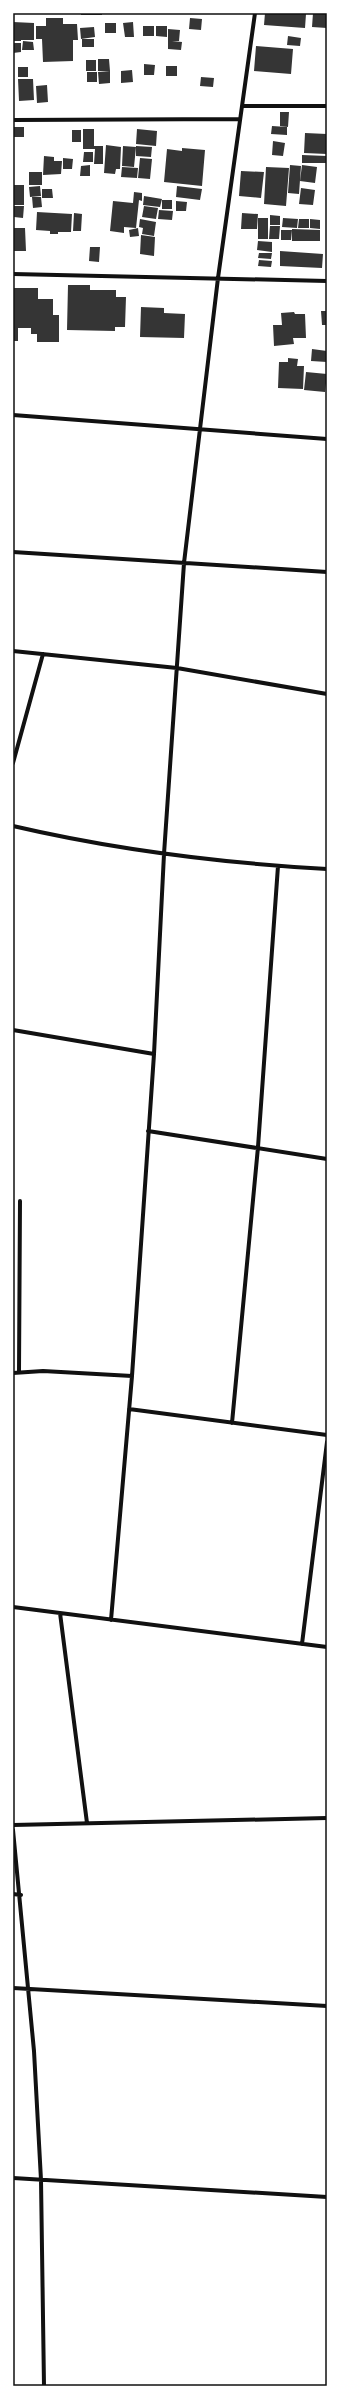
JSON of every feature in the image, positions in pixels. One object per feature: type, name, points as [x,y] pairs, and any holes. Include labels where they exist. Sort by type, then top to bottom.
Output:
[{"type":"street","points":[[111,1620],[132,1376],[154,1054],[164,854],[184,563],[202,428],[218,278],[255,13]]},
{"type":"street","points":[[242,106],[327,106]]},
{"type":"street","points":[[13,120],[240,119]]},
{"type":"street","points":[[13,274],[327,281]]},
{"type":"street","points":[[13,415],[202,428],[327,439]]},
{"type":"street","points":[[13,552],[327,572]]},
{"type":"street","points":[[13,651],[177,668],[327,694]]},
{"type":"street","points":[[13,762],[43,654]]},
{"type":"street","points":[[13,826],[75,840],[164,854],[278,866],[327,869]]},
{"type":"street","points":[[232,1423],[258,1147],[278,866]]},
{"type":"street","points":[[13,1030],[154,1054]]},
{"type":"street","points":[[148,1131],[327,1159]]},
{"type":"street","points":[[19,1372],[20,1201]]},
{"type":"street","points":[[13,1373],[58,1371],[132,1376]]},
{"type":"street","points":[[129,1409],[327,1435]]},
{"type":"street","points":[[302,1644],[327,1442]]},
{"type":"street","points":[[13,1607],[327,1647]]},
{"type":"street","points":[[60,1613],[87,1823]]},
{"type":"street","points":[[13,1825],[327,1818]]},
{"type":"street","points":[[13,1830],[21,1895],[29,1989],[41,2180],[44,2386]]},
{"type":"street","points":[[13,1894],[21,1895]]},
{"type":"street","points":[[13,1988],[327,2006]]},
{"type":"street","points":[[13,2178],[327,2197]]},
{"type":"building","points":[[81,13],[102,13],[102,15],[81,15]]},
{"type":"building","points":[[265,13],[306,14],[305,28],[264,25]]},
{"type":"building","points":[[313,13],[327,13],[327,28],[312,27]]},
{"type":"building","points":[[46,18],[63,18],[63,24],[77,24],[78,40],[73,40],[73,61],[43,62],[42,39],[36,39],[36,26],[46,26]]},
{"type":"building","points":[[190,18],[202,19],[201,30],[189,29]]},
{"type":"building","points":[[13,22],[34,23],[34,40],[13,41]]},
{"type":"building","points":[[133,22],[134,37],[125,37],[123,23]]},
{"type":"building","points":[[105,23],[116,23],[116,33],[105,33]]},
{"type":"building","points":[[143,26],[154,26],[154,36],[143,36]]},
{"type":"building","points":[[156,26],[167,26],[167,37],[156,36]]},
{"type":"building","points":[[94,27],[95,37],[81,39],[80,28]]},
{"type":"building","points":[[168,29],[180,30],[179,41],[172,41],[182,42],[181,50],[168,49]]},
{"type":"building","points":[[288,36],[301,38],[300,46],[287,45]]},
{"type":"building","points":[[82,39],[94,39],[94,47],[82,47]]},
{"type":"building","points":[[23,41],[33,42],[34,50],[22,50]]},
{"type":"building","points":[[13,43],[21,43],[21,52],[13,53]]},
{"type":"building","points":[[256,46],[293,49],[291,74],[254,71]]},
{"type":"building","points":[[98,59],[109,59],[110,71],[98,71]]},
{"type":"building","points":[[86,60],[96,60],[96,71],[86,71]]},
{"type":"building","points":[[144,64],[155,65],[154,75],[144,75]]},
{"type":"building","points":[[166,66],[177,66],[177,76],[166,76]]},
{"type":"building","points":[[18,67],[28,67],[28,77],[18,77]]},
{"type":"building","points":[[132,70],[133,82],[121,83],[121,71]]},
{"type":"building","points":[[110,71],[110,83],[99,84],[98,72]]},
{"type":"building","points":[[87,72],[97,72],[97,82],[87,82]]},
{"type":"building","points":[[201,77],[214,78],[213,87],[200,86]]},
{"type":"building","points":[[18,79],[33,79],[34,100],[19,101]]},
{"type":"building","points":[[47,85],[48,102],[37,103],[36,86]]},
{"type":"building","points":[[280,112],[289,112],[288,127],[280,126]]},
{"type":"building","points":[[272,126],[287,127],[287,135],[271,134]]},
{"type":"building","points":[[13,127],[24,127],[24,137],[13,137]]},
{"type":"building","points":[[83,129],[94,129],[94,146],[103,146],[103,164],[94,164],[95,149],[83,149]]},
{"type":"building","points":[[137,129],[157,131],[156,146],[136,144]]},
{"type":"building","points":[[72,130],[81,130],[81,142],[72,142]]},
{"type":"building","points":[[305,133],[327,134],[327,154],[304,153]]},
{"type":"building","points":[[273,141],[285,143],[283,156],[272,155]]},
{"type":"building","points":[[106,145],[121,147],[120,169],[116,169],[115,174],[104,173]]},
{"type":"building","points":[[123,146],[136,147],[134,167],[122,166]]},
{"type":"building","points":[[136,146],[152,147],[151,157],[136,156]]},
{"type":"building","points":[[182,148],[205,150],[202,186],[164,182],[167,149],[182,151]]},
{"type":"building","points":[[84,152],[93,152],[93,162],[83,162]]},
{"type":"building","points":[[302,155],[327,156],[327,163],[302,163]]},
{"type":"building","points":[[44,156],[54,157],[54,161],[62,161],[61,174],[43,175]]},
{"type":"building","points":[[63,158],[73,159],[72,169],[63,169]]},
{"type":"building","points":[[140,158],[152,159],[150,179],[138,178]]},
{"type":"building","points":[[90,165],[90,176],[80,176],[81,166]]},
{"type":"building","points":[[290,165],[301,166],[299,194],[288,193]]},
{"type":"building","points":[[302,165],[317,167],[315,183],[300,181]]},
{"type":"building","points":[[122,167],[138,168],[137,178],[121,177]]},
{"type":"building","points":[[266,167],[289,168],[286,206],[264,204]]},
{"type":"building","points":[[241,171],[264,172],[261,198],[239,196]]},
{"type":"building","points":[[29,172],[42,172],[42,185],[29,185]]},
{"type":"building","points":[[13,185],[24,185],[24,205],[13,205]]},
{"type":"building","points":[[40,186],[41,196],[30,197],[29,187]]},
{"type":"building","points":[[177,186],[202,189],[200,200],[176,197]]},
{"type":"building","points":[[301,188],[315,190],[313,205],[299,204]]},
{"type":"building","points":[[42,189],[52,189],[53,198],[42,198]]},
{"type":"building","points":[[134,192],[142,193],[142,201],[139,200],[136,228],[124,227],[124,233],[110,231],[113,201],[133,203]]},
{"type":"building","points":[[144,196],[162,199],[160,207],[143,205]]},
{"type":"building","points":[[32,197],[41,197],[42,207],[33,208]]},
{"type":"building","points":[[162,200],[172,200],[172,209],[162,209]]},
{"type":"building","points":[[176,201],[187,202],[186,211],[176,211]]},
{"type":"building","points":[[14,206],[24,206],[23,218],[14,217]]},
{"type":"building","points":[[144,206],[158,208],[156,219],[142,217]]},
{"type":"building","points":[[159,210],[173,211],[172,220],[158,219]]},
{"type":"building","points":[[37,212],[72,214],[71,232],[58,232],[58,234],[50,234],[50,231],[36,230]]},
{"type":"building","points":[[74,213],[82,214],[81,231],[73,231]]},
{"type":"building","points":[[242,213],[258,214],[257,229],[241,229]]},
{"type":"building","points":[[270,215],[280,216],[280,225],[270,225]]},
{"type":"building","points":[[258,218],[268,218],[268,239],[258,239]]},
{"type":"building","points":[[283,218],[298,219],[297,228],[282,227]]},
{"type":"building","points":[[140,219],[156,222],[154,236],[142,234],[143,228],[139,227]]},
{"type":"building","points":[[299,219],[309,219],[309,228],[298,228]]},
{"type":"building","points":[[310,219],[320,220],[320,229],[310,228]]},
{"type":"building","points":[[270,226],[280,226],[279,239],[269,239]]},
{"type":"building","points":[[13,228],[25,228],[26,251],[14,251]]},
{"type":"building","points":[[138,228],[139,236],[130,237],[129,230]]},
{"type":"building","points":[[292,229],[320,230],[320,241],[292,241]]},
{"type":"building","points":[[281,230],[292,230],[291,240],[281,240]]},
{"type":"building","points":[[141,235],[155,237],[154,256],[140,254]]},
{"type":"building","points":[[258,241],[272,242],[272,252],[257,250]]},
{"type":"building","points":[[90,247],[100,247],[99,262],[89,261]]},
{"type":"building","points":[[280,251],[323,254],[322,268],[280,266]]},
{"type":"building","points":[[259,253],[272,253],[271,259],[258,258]]},
{"type":"building","points":[[259,260],[272,261],[271,267],[258,266]]},
{"type":"building","points":[[68,285],[90,285],[90,290],[116,290],[116,297],[126,297],[125,327],[115,327],[115,331],[67,330]]},
{"type":"building","points":[[13,288],[38,288],[38,299],[53,299],[53,315],[59,315],[59,342],[37,342],[37,334],[31,334],[31,328],[18,328],[18,341],[13,341]]},
{"type":"building","points":[[141,307],[164,308],[164,313],[185,314],[184,338],[140,337]]},
{"type":"building","points":[[321,311],[327,311],[327,325],[322,325]]},
{"type":"building","points":[[294,312],[295,314],[305,314],[306,338],[293,338],[294,344],[274,346],[273,325],[282,325],[281,313]]},
{"type":"building","points":[[312,349],[327,351],[327,362],[311,361]]},
{"type":"building","points":[[288,358],[298,359],[297,366],[304,366],[303,389],[278,388],[279,362],[288,362]]},
{"type":"building","points":[[306,372],[327,374],[325,392],[304,390]]}]
